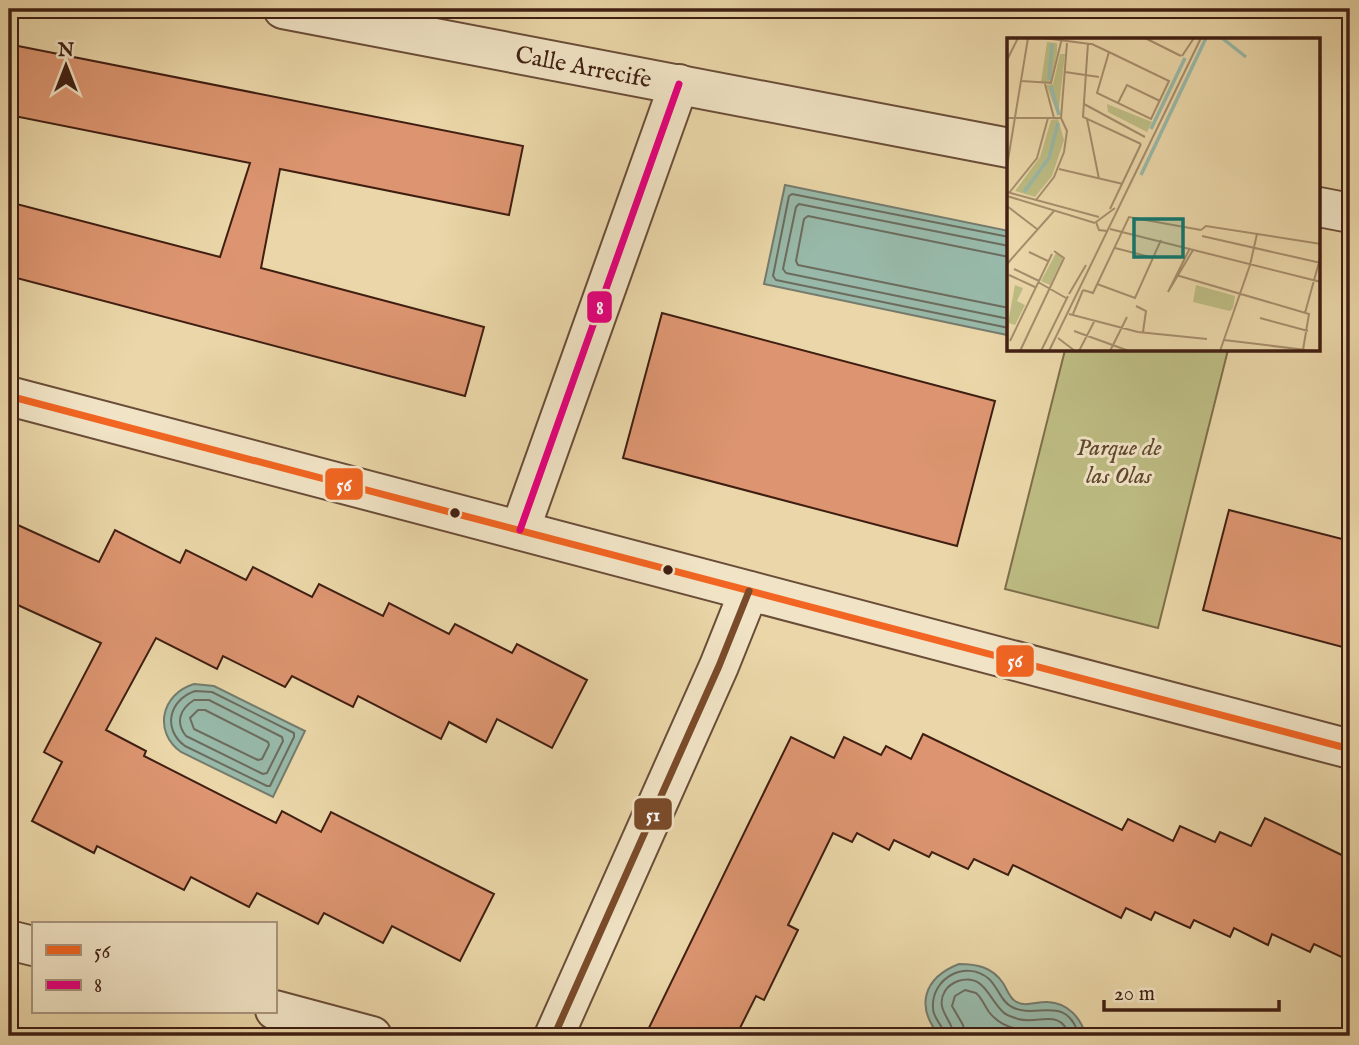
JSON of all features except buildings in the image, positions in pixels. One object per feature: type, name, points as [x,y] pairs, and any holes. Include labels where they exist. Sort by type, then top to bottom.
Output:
[{"type":"street","name":"Calle Arrecife","points":[[283,9],[1007,148]]},
{"type":"street","points":[[520,530],[679,84]]},
{"type":"street","points":[[1320,207],[1350,213]]},
{"type":"street","points":[[9,396],[1350,748]]},
{"type":"street","points":[[554,1036],[719,666],[749,591]]},
{"type":"street","points":[[9,940],[32,946]]},
{"type":"street","points":[[276,1010],[372,1036]]},
{"type":"green space","name":"Parque de las Olas","points":[[1064,352],[1227,352],[1158,628],[1005,589]]},
{"type":"water","points":[[785,185],[1007,231],[1007,335],[764,284]]},
{"type":"water","points":[[194,684],[214,686],[305,731],[273,797],[181,752],[172,744],[164,724],[168,705],[174,696]]},
{"type":"water","points":[[959,964],[989,970],[1019,1003],[1048,1002],[1062,1005],[1081,1023],[1086,1036],[940,1036],[927,1014],[927,994],[937,977]]},
{"type":"transit line","name":"8","points":[[520,530],[679,84]]},
{"type":"transit line","name":"56","points":[[9,396],[1350,749]]},
{"type":"transit line","name":"51","points":[[554,1036],[719,666],[749,591]]}]
